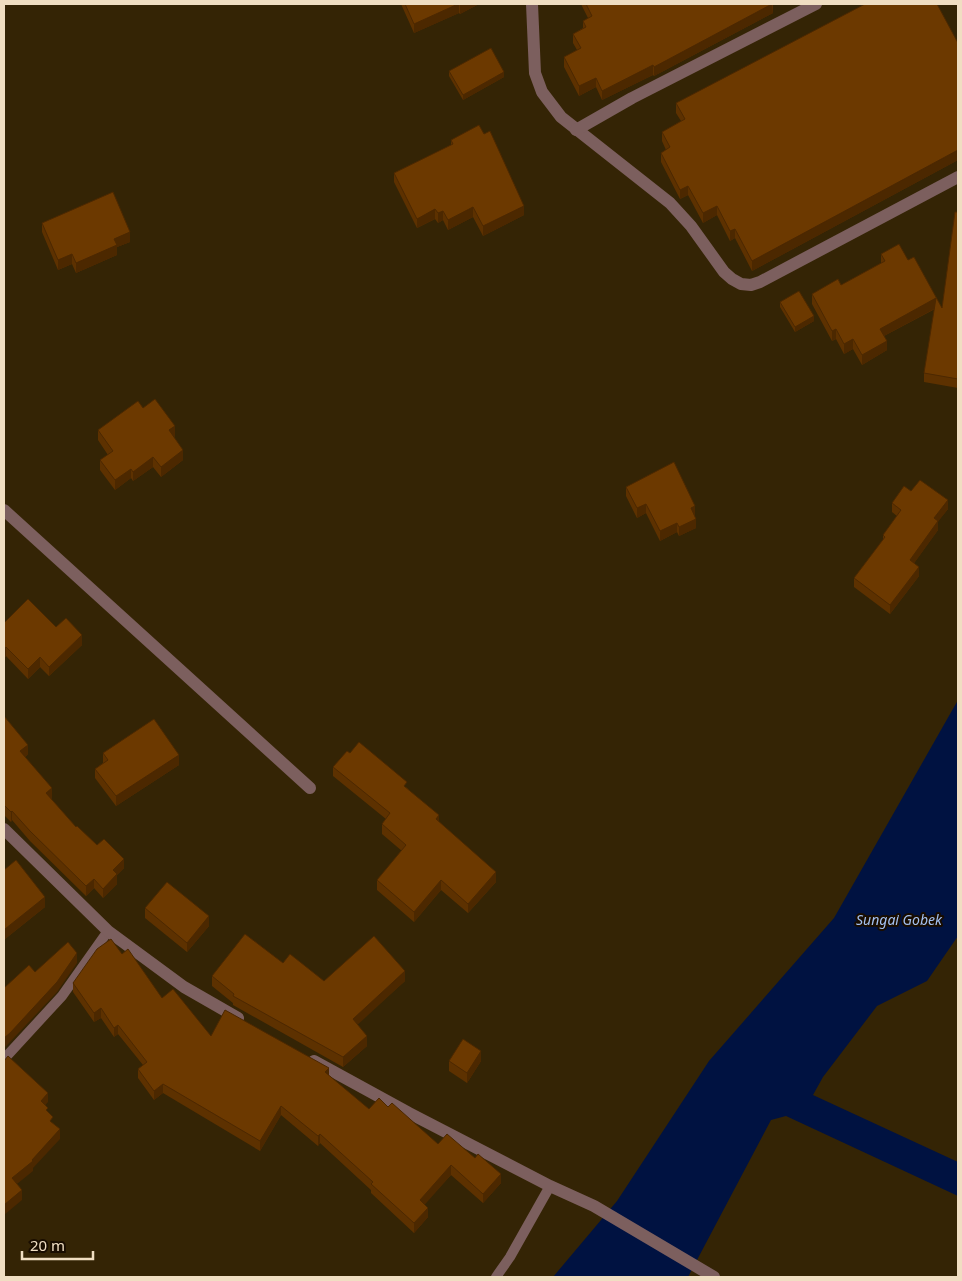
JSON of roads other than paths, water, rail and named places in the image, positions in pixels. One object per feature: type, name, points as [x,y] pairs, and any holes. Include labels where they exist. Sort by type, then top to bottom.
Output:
[{"type":"street","points":[[532,4],[534,64],[538,83],[552,107],[576,130],[670,203],[691,226],[724,272],[732,280],[741,284],[751,285],[760,282],[958,177]]},
{"type":"street","points":[[576,130],[632,98],[816,4]]},
{"type":"street","points":[[4,510],[310,788]]},
{"type":"street","points":[[4,829],[108,931],[184,987],[252,1026]]},
{"type":"street","points":[[299,1053],[409,1113],[550,1186],[594,1206],[714,1277]]},
{"type":"lane","points":[[4,1059],[62,996],[108,931]]},
{"type":"lane","points":[[496,1277],[510,1257],[550,1186]]},
{"type":"water","name":"Sungai Gobek","points":[[958,700],[958,936],[927,981],[877,1006],[823,1077],[813,1095],[958,1162],[958,1196],[786,1116],[771,1120],[688,1277],[553,1277],[617,1201],[709,1061],[834,918]]}]
